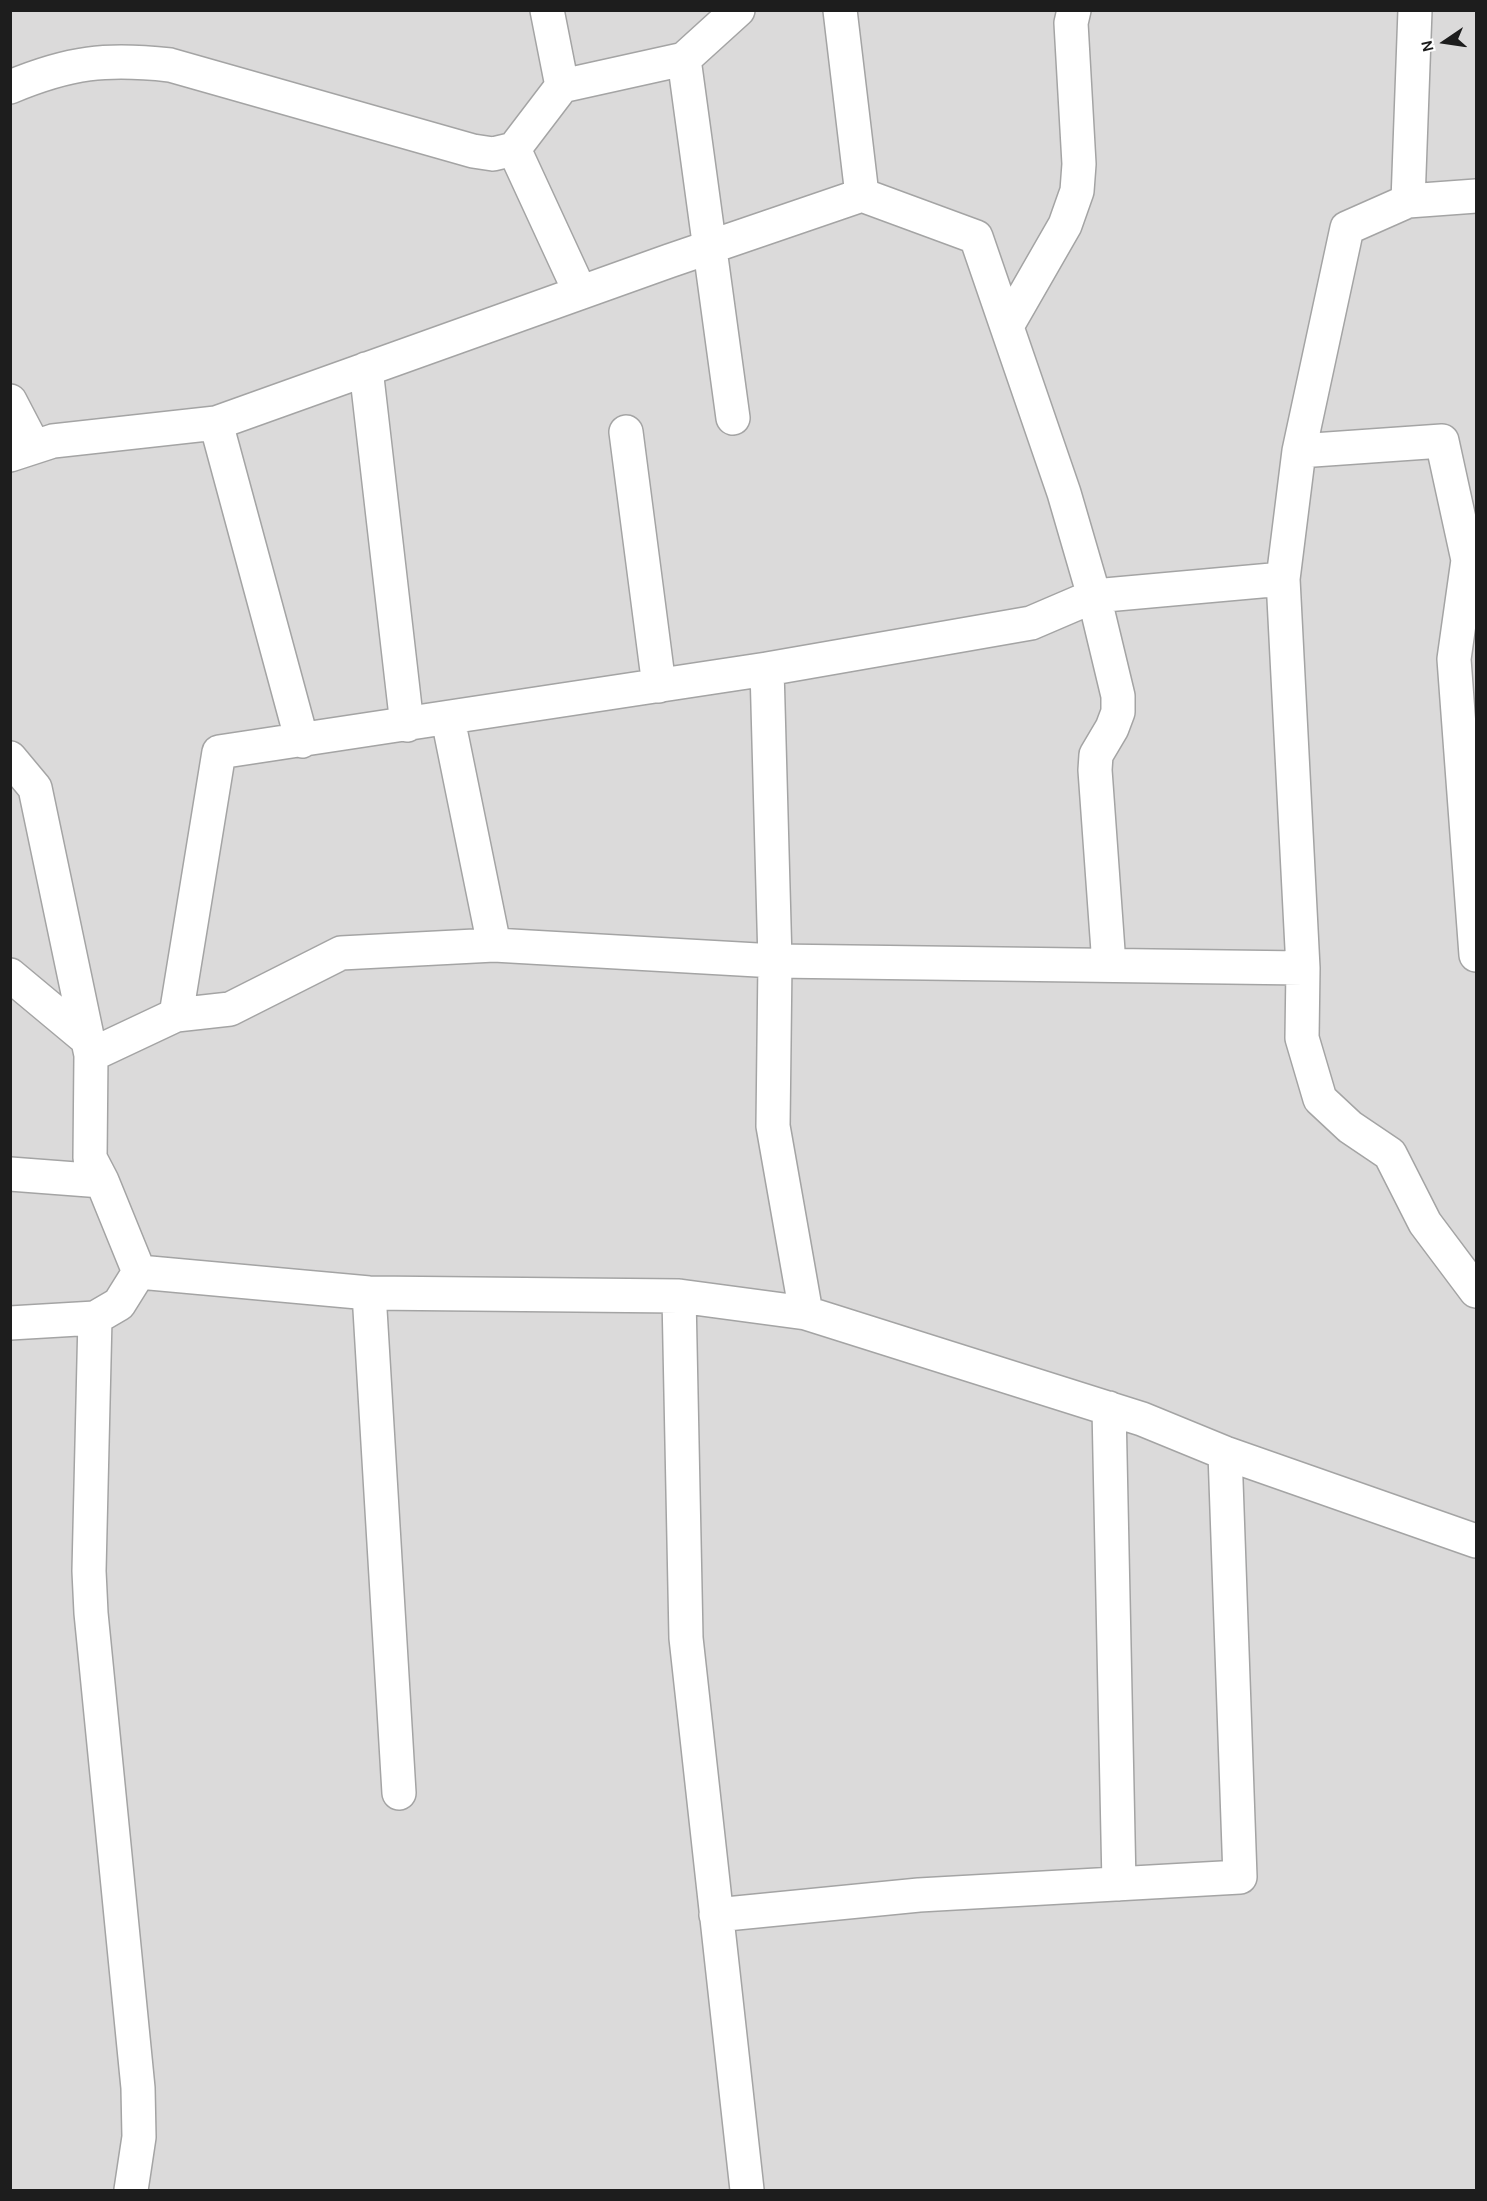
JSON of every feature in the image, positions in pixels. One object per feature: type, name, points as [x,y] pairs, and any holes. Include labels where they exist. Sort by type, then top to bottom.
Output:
[{"type":"street","points":[[548,10],[562,86]]},
{"type":"street","points":[[10,87],[61,68],[94,63],[122,60],[170,65],[473,151],[493,154],[514,149],[562,86],[684,59],[738,10]]},
{"type":"street","points":[[840,10],[862,195]]},
{"type":"street","points":[[1007,326],[1065,225],[1077,191],[1079,164],[1071,23],[1074,10]]},
{"type":"street","points":[[1408,201],[1415,10]]},
{"type":"street","points":[[684,59],[733,418]]},
{"type":"street","points":[[514,149],[580,292]]},
{"type":"street","points":[[10,401],[22,451],[53,441],[216,423],[580,292],[862,195],[976,237],[1064,493],[1094,596],[1118,696],[1118,712],[1112,728],[1096,755],[1095,770],[1109,965]]},
{"type":"street","points":[[1476,196],[1408,201],[1347,228],[1299,451],[1283,579],[1303,968],[1302,1038],[1320,1100],[1350,1127],[1390,1154],[1425,1223],[1476,1291]]},
{"type":"street","points":[[366,369],[407,725]]},
{"type":"street","points":[[216,423],[302,741]]},
{"type":"street","points":[[626,432],[659,686]]},
{"type":"street","points":[[1299,451],[1442,441],[1468,560],[1454,659],[1476,955]]},
{"type":"street","points":[[176,1015],[219,752],[767,669],[1031,623],[1094,596],[1283,579]]},
{"type":"street","points":[[767,669],[775,961],[774,1125],[806,1312]]},
{"type":"street","points":[[448,718],[494,945]]},
{"type":"street","points":[[10,758],[35,788],[89,1047],[90,1158],[102,1181],[139,1272]]},
{"type":"street","points":[[89,1047],[176,1015],[230,1008],[341,953],[494,945],[775,961],[1303,968]]},
{"type":"street","points":[[10,975],[89,1047]]},
{"type":"street","points":[[10,1174],[102,1181]]},
{"type":"street","points":[[139,1272],[369,1293],[679,1296],[806,1312],[1142,1419],[1225,1453],[1476,1541]]},
{"type":"street","points":[[10,1323],[95,1318],[119,1304],[139,1272]]},
{"type":"street","points":[[369,1293],[399,1793]]},
{"type":"street","points":[[679,1296],[686,1638],[747,2190]]},
{"type":"street","points":[[95,1318],[89,1571],[94,1652],[138,2088],[139,2137],[131,2190]]},
{"type":"street","points":[[1108,1408],[1119,1884]]},
{"type":"street","points":[[716,1915],[919,1895],[1240,1877],[1225,1453]]},
{"type":"shaded area","points":[[11,11],[1476,11],[1476,2190],[11,2190]]}]
